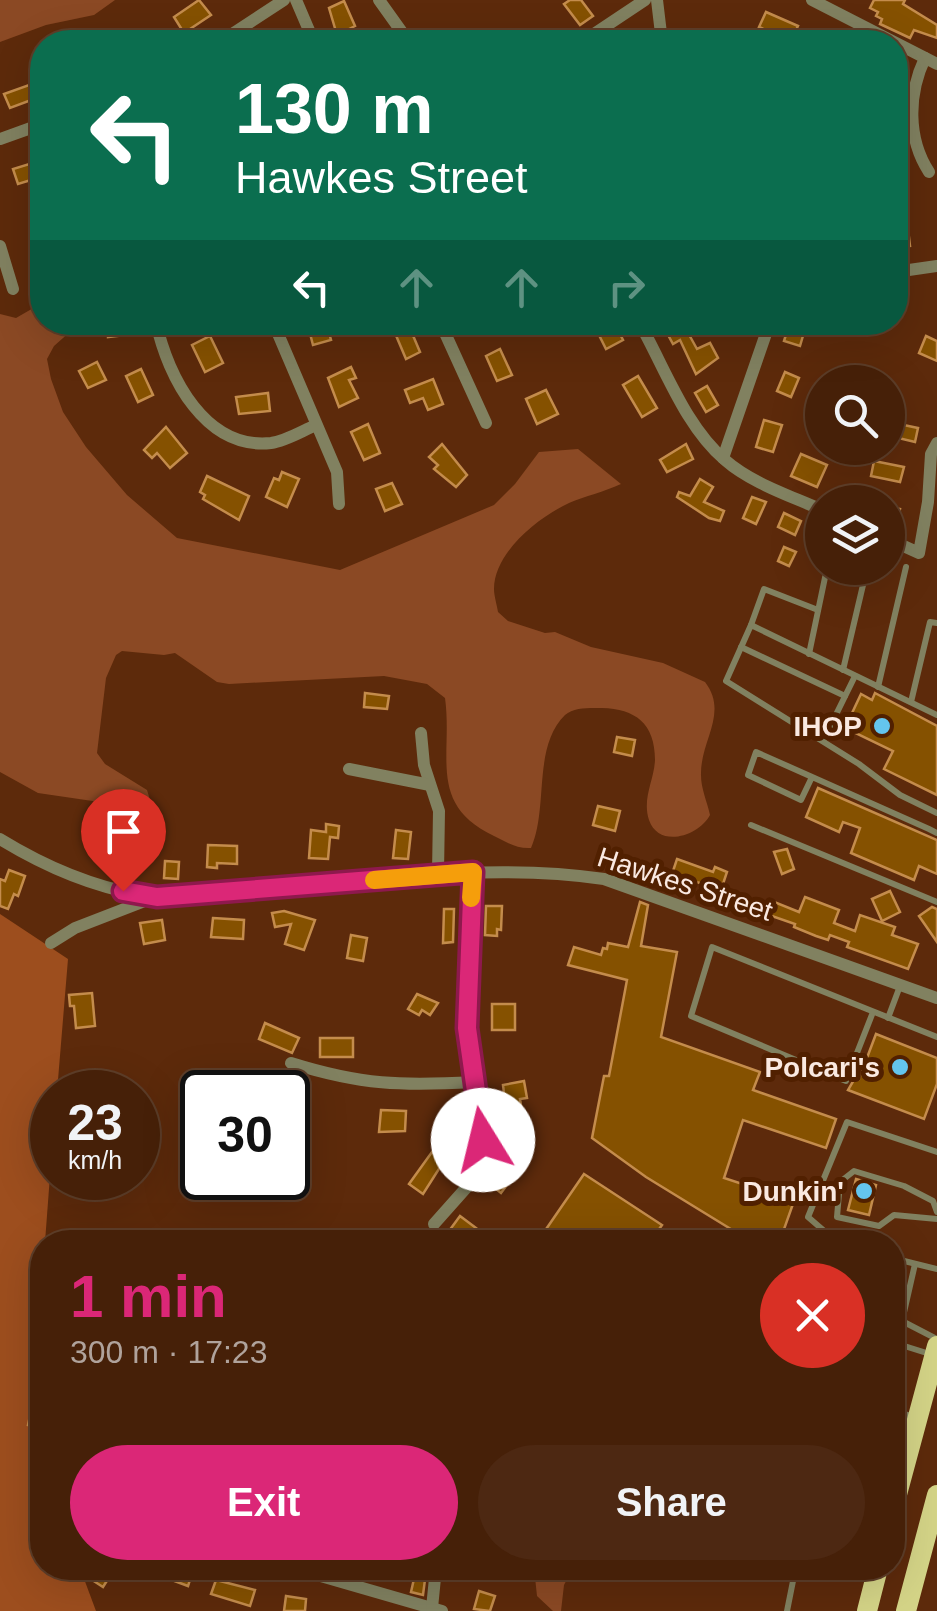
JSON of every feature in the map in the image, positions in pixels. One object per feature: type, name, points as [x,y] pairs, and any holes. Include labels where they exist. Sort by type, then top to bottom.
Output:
[{"type":"highway","points":[[905,1444],[916,1421],[936,1347]]},
{"type":"highway","points":[[906,1611],[937,1495]]},
{"type":"highway","points":[[867,1611],[875,1580]]},
{"type":"street","points":[[238,30],[284,0]]},
{"type":"street","points":[[296,0],[309,30]]},
{"type":"street","points":[[379,0],[400,30]]},
{"type":"street","points":[[600,30],[645,0]]},
{"type":"street","points":[[657,0],[661,30]]},
{"type":"street","points":[[812,0],[871,30]]},
{"type":"street","points":[[908,49],[931,61],[916,83],[912,120],[914,145],[928,172]]},
{"type":"street","points":[[0,139],[30,128]]},
{"type":"street","points":[[0,246],[12,289]]},
{"type":"street","points":[[908,270],[937,266]]},
{"type":"street","points":[[161,335],[176,376],[200,417],[230,439],[272,443],[316,426]]},
{"type":"street","points":[[278,335],[337,472],[338,504]]},
{"type":"street","points":[[446,335],[486,423]]},
{"type":"street","points":[[646,335],[700,434],[724,458],[805,502]]},
{"type":"street","points":[[724,458],[766,335]]},
{"type":"street","points":[[905,547],[919,553],[932,454],[937,443]]},
{"type":"street","points":[[422,733],[424,766],[439,811],[438,873]]},
{"type":"street","points":[[349,769],[430,785]]},
{"type":"street","name":"Hawkes Street","points":[[0,839],[56,871],[157,897],[438,873],[548,871],[604,879],[937,998]]},
{"type":"street","points":[[434,1224],[490,1161],[483,1140],[467,1028],[473,872]]},
{"type":"street","points":[[52,942],[88,922],[157,897]]},
{"type":"street","points":[[291,1063],[334,1076],[398,1086],[474,1082]]},
{"type":"street","points":[[905,1417],[916,1421]]},
{"type":"street","points":[[334,1580],[437,1610],[436,1580]]},
{"type":"lane","points":[[878,687],[906,567]]},
{"type":"lane","points":[[809,654],[824,585]]},
{"type":"lane","points":[[843,670],[863,585]]},
{"type":"lane","points":[[818,610],[764,589],[726,682],[823,741],[900,795],[937,812]]},
{"type":"lane","points":[[910,702],[930,622],[937,623]]},
{"type":"lane","points":[[751,625],[937,714]]},
{"type":"lane","points":[[741,647],[845,696]]},
{"type":"lane","points":[[823,741],[855,676]]},
{"type":"lane","points":[[812,776],[802,800],[748,775],[756,752],[812,776],[937,833]]},
{"type":"lane","points":[[751,825],[937,902]]},
{"type":"lane","points":[[873,1012],[846,1081],[691,1016],[712,947],[937,1036]]},
{"type":"lane","points":[[888,1018],[902,984]]},
{"type":"lane","points":[[823,1230],[808,1217],[847,1122],[937,1152]]},
{"type":"lane","points":[[854,1171],[904,1186],[933,1201],[937,1216],[894,1215],[879,1226],[836,1217],[840,1182],[854,1171]]},
{"type":"lane","points":[[905,1261],[937,1269]]},
{"type":"lane","points":[[905,1308],[915,1264]]},
{"type":"lane","points":[[905,1323],[936,1347]]},
{"type":"lane","points":[[905,1345],[936,1347]]},
{"type":"lane","points":[[788,1611],[794,1580]]},
{"type":"shaded area","points":[[0,0],[115,0],[94,15],[46,25],[0,42]]},
{"type":"shaded area","points":[[30,310],[30,335],[66,335],[47,359],[63,412],[86,447],[127,495],[177,538],[340,570],[494,505],[539,452],[578,449],[621,484],[557,509],[520,537],[496,575],[498,612],[508,621],[545,633],[555,632],[591,647],[663,663],[705,682],[712,694],[714,716],[702,763],[702,785],[710,815],[705,822],[679,836],[670,837],[654,829],[647,804],[654,747],[641,720],[624,711],[587,708],[565,715],[548,744],[531,848],[521,847],[473,823],[459,809],[447,777],[445,698],[427,684],[384,676],[229,684],[217,682],[175,653],[122,651],[116,655],[106,678],[97,753],[105,764],[147,790],[154,829],[152,848],[144,866],[133,852],[123,818],[113,804],[38,793],[0,772],[0,314],[16,318]]},
{"type":"shaded area","points":[[0,914],[68,959],[59,1070],[30,1070],[30,1200],[48,1200],[46,1230],[30,1230],[30,1580],[84,1580],[96,1611],[0,1611]]},
{"type":"shaded area","points":[[535,1580],[567,1580],[561,1611],[553,1611],[537,1596]]},
{"type":"building","points":[[199,0],[211,15],[188,30],[182,30],[174,17]]},
{"type":"building","points":[[581,0],[593,16],[580,25],[564,4]]},
{"type":"building","points":[[874,0],[905,0],[903,4],[937,25],[937,38],[914,30],[910,38],[908,30],[893,30],[880,24],[878,12],[870,8]]},
{"type":"building","points":[[344,1],[355,26],[336,30],[329,8]]},
{"type":"building","points":[[766,12],[798,26],[796,30],[759,27]]},
{"type":"building","points":[[29,85],[30,100],[10,108],[4,94]]},
{"type":"building","points":[[30,164],[30,180],[18,184],[13,169]]},
{"type":"building","points":[[310,335],[330,335],[331,340],[313,345]]},
{"type":"building","points":[[396,335],[413,335],[420,352],[406,359]]},
{"type":"building","points":[[599,335],[620,335],[623,340],[606,349]]},
{"type":"building","points":[[668,335],[689,335],[697,349],[710,343],[718,358],[696,374],[680,340],[673,344]]},
{"type":"building","points":[[786,335],[803,335],[800,346],[784,341]]},
{"type":"building","points":[[210,336],[223,363],[205,372],[192,345]]},
{"type":"building","points":[[926,336],[937,341],[937,361],[919,353]]},
{"type":"building","points":[[500,349],[512,375],[497,381],[486,356]]},
{"type":"building","points":[[97,362],[106,380],[88,388],[79,371]]},
{"type":"building","points":[[351,367],[356,378],[349,380],[358,398],[339,407],[328,378]]},
{"type":"building","points":[[141,369],[153,395],[138,402],[126,376]]},
{"type":"building","points":[[785,372],[799,378],[791,397],[777,391]]},
{"type":"building","points":[[638,376],[657,408],[642,417],[623,385]]},
{"type":"building","points":[[433,379],[443,404],[428,410],[423,398],[410,403],[405,390]]},
{"type":"building","points":[[707,386],[718,405],[706,412],[695,393]]},
{"type":"building","points":[[546,390],[558,414],[537,424],[526,399]]},
{"type":"building","points":[[268,393],[270,411],[239,414],[236,397]]},
{"type":"building","points":[[764,420],[782,425],[773,452],[756,447]]},
{"type":"building","points":[[368,424],[380,453],[364,460],[351,432]]},
{"type":"building","points":[[905,425],[918,428],[915,442],[905,440]]},
{"type":"building","points":[[166,427],[187,453],[170,468],[157,453],[152,458],[144,450]]},
{"type":"building","points":[[442,444],[467,475],[456,487],[434,469],[438,465],[429,457]]},
{"type":"building","points":[[686,444],[693,459],[667,472],[660,460]]},
{"type":"building","points":[[801,454],[805,456],[805,465],[827,465],[818,485],[791,476]]},
{"type":"building","points":[[873,465],[904,467],[900,482],[871,476]]},
{"type":"building","points":[[282,472],[299,479],[287,507],[266,497],[274,478],[279,480]]},
{"type":"building","points":[[207,476],[249,496],[239,520],[203,499],[205,495],[200,492]]},
{"type":"building","points":[[700,479],[713,487],[704,502],[724,511],[720,521],[677,497],[679,492],[690,496]]},
{"type":"building","points":[[392,483],[402,504],[385,511],[376,489]]},
{"type":"building","points":[[752,497],[766,502],[756,524],[743,518]]},
{"type":"building","points":[[784,513],[801,521],[795,535],[778,527]]},
{"type":"building","points":[[784,547],[796,552],[789,566],[778,561]]},
{"type":"building","points":[[365,693],[389,696],[387,709],[364,707]]},
{"type":"building","points":[[875,693],[937,726],[937,795],[884,769],[893,751],[845,728],[861,694],[872,700]]},
{"type":"building","points":[[617,737],[635,740],[632,756],[614,752]]},
{"type":"building","points":[[818,788],[937,840],[937,874],[919,866],[914,880],[851,853],[860,828],[843,822],[839,832],[806,817]]},
{"type":"building","points":[[598,806],[620,811],[615,831],[593,825]]},
{"type":"building","points":[[326,824],[339,826],[338,838],[330,837],[328,859],[309,858],[311,830],[326,832]]},
{"type":"building","points":[[396,830],[411,832],[408,859],[393,858]]},
{"type":"building","points":[[208,845],[237,846],[237,864],[207,867]]},
{"type":"building","points":[[787,849],[794,869],[782,874],[774,852]]},
{"type":"building","points":[[677,859],[713,872],[715,867],[727,872],[721,890],[672,874]]},
{"type":"building","points":[[165,861],[179,862],[178,879],[164,878]]},
{"type":"building","points":[[9,870],[25,876],[8,909],[0,906],[0,879],[5,881]]},
{"type":"building","points":[[890,891],[900,912],[882,921],[872,899]]},
{"type":"building","points":[[805,897],[839,910],[834,923],[855,931],[860,915],[895,927],[892,935],[918,944],[908,969],[847,947],[849,942],[830,935],[828,940],[816,936],[766,914],[772,901],[799,912]]},
{"type":"building","points":[[640,902],[648,905],[641,946],[677,952],[661,1037],[760,1072],[753,1090],[836,1119],[826,1148],[743,1120],[724,1178],[794,1201],[784,1230],[732,1230],[646,1177],[592,1138],[604,1076],[609,1076],[627,980],[568,965],[574,947],[601,955],[608,943],[628,947]]},
{"type":"building","points":[[486,906],[502,906],[497,936],[485,935]]},
{"type":"building","points":[[932,907],[937,909],[937,942],[919,916]]},
{"type":"building","points":[[444,909],[454,909],[453,942],[443,943]]},
{"type":"building","points":[[284,911],[315,920],[304,950],[285,944],[291,924],[275,927],[272,913]]},
{"type":"building","points":[[213,918],[244,920],[243,939],[211,937]]},
{"type":"building","points":[[162,920],[165,940],[144,944],[140,923]]},
{"type":"building","points":[[351,935],[367,938],[363,961],[347,958]]},
{"type":"building","points":[[92,993],[95,1026],[76,1028],[69,995]]},
{"type":"building","points":[[417,994],[438,1003],[430,1015],[408,1009]]},
{"type":"building","points":[[492,1004],[515,1004],[515,1030],[492,1030]]},
{"type":"building","points":[[265,1023],[299,1038],[292,1053],[259,1039]]},
{"type":"building","name":"Polcari's","points":[[876,1034],[937,1058],[937,1084],[924,1119],[848,1090],[855,1078],[859,1079]]},
{"type":"building","points":[[320,1038],[353,1038],[353,1057],[320,1057]]},
{"type":"building","points":[[524,1081],[527,1098],[520,1099],[522,1111],[502,1115],[499,1103],[505,1102],[503,1085]]},
{"type":"building","points":[[381,1110],[406,1111],[405,1131],[379,1132]]},
{"type":"building","points":[[432,1152],[444,1161],[423,1194],[409,1184]]},
{"type":"building","points":[[509,1162],[519,1169],[501,1193],[486,1181],[498,1166],[503,1170]]},
{"type":"building","points":[[584,1174],[662,1225],[658,1230],[546,1230]]},
{"type":"building","name":"Dunkin'","points":[[856,1179],[876,1185],[869,1215],[848,1210]]},
{"type":"building","points":[[460,1216],[476,1228],[474,1230],[450,1230]]},
{"type":"building","points":[[216,1580],[255,1590],[250,1606],[211,1594]]},
{"type":"building","points":[[414,1580],[425,1580],[423,1595],[411,1592]]},
{"type":"building","points":[[479,1591],[495,1596],[490,1611],[474,1609]]},
{"type":"building","points":[[286,1596],[306,1599],[305,1611],[284,1611]]},
{"type":"slow traffic","points":[[374,880],[473,872],[471,898]]},
{"type":"place","name":"IHOP","points":[[882,726]]},
{"type":"place","name":"Polcari's","points":[[900,1067]]},
{"type":"place","name":"Dunkin'","points":[[864,1191]]},
{"type":"route","points":[[123,891],[157,897],[473,872],[467,1028],[483,1140]]}]
